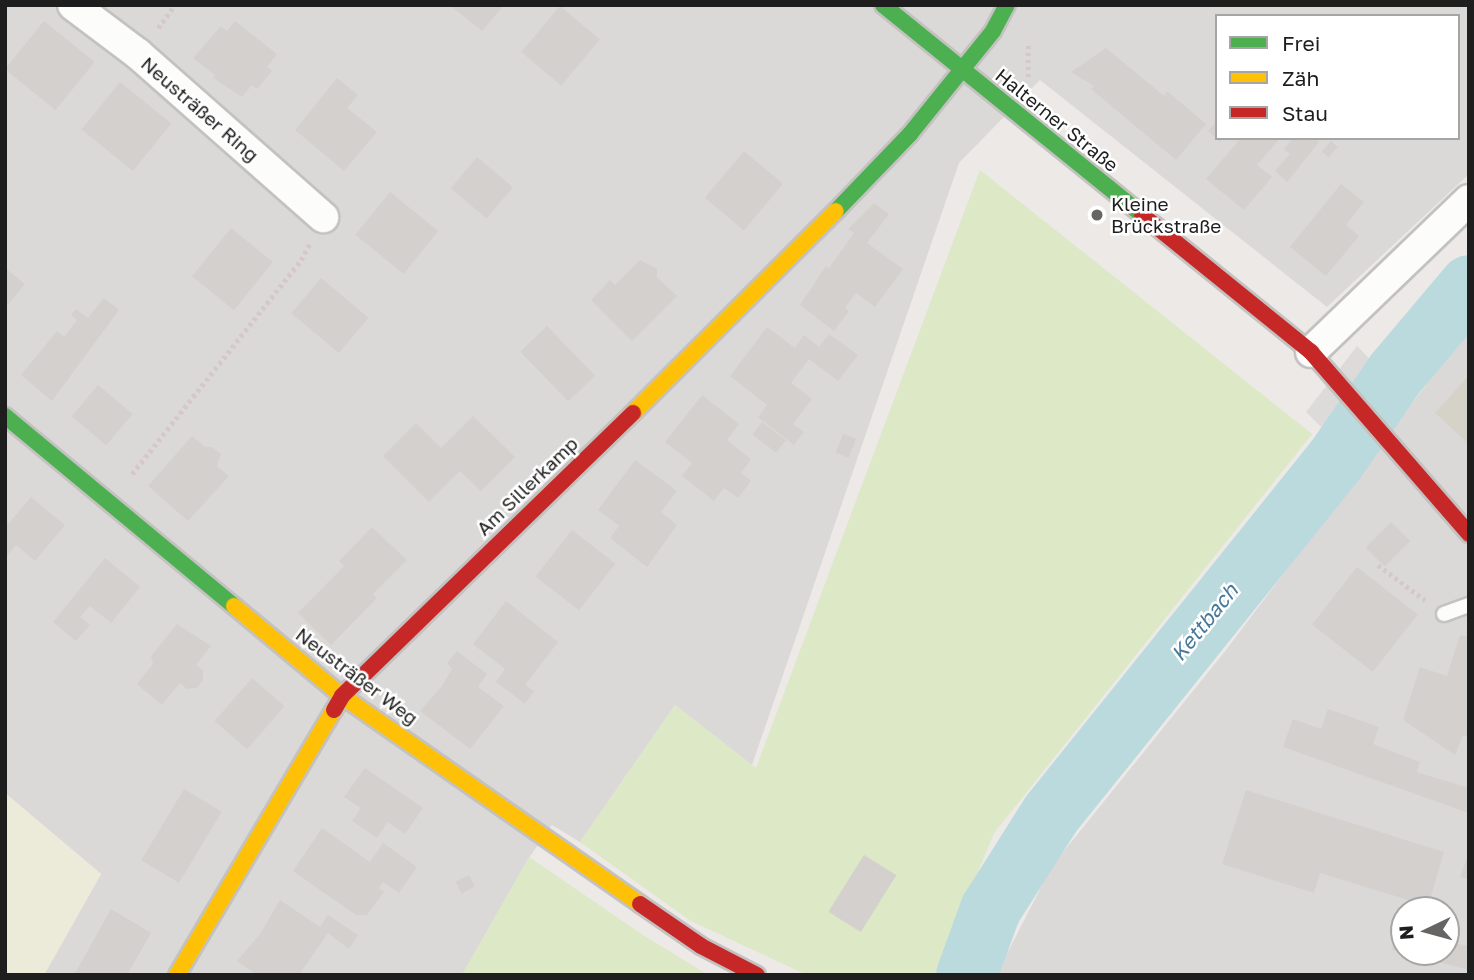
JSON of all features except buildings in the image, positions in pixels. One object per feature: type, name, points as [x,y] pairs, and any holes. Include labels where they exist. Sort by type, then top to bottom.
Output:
[{"type":"street","name":"Neusträßer Ring","points":[[73,5],[138,54],[323,217]]},
{"type":"street","name":"Halterner Straße","points":[[883,5],[1311,352],[1387,436],[1469,534]]},
{"type":"street","name":"Am Sillerkamp","points":[[177,975],[342,696],[748,300],[910,134],[993,31],[1007,5]]},
{"type":"street","points":[[1311,352],[1469,200]]},
{"type":"street","name":"Neusträßer Weg","points":[[5,416],[342,696],[701,946],[757,975]]},
{"type":"lane","points":[[1444,614],[1469,605]]},
{"type":"path","points":[[110,502],[301,260],[323,217]]},
{"type":"path","points":[[1378,565],[1444,614]]},
{"type":"shaded area","points":[[5,5],[1469,5],[1469,174],[1327,307],[1040,80],[959,163],[752,765],[675,705],[580,842],[552,825],[528,859],[462,975],[44,975],[101,874],[5,793]]},
{"type":"shaded area","points":[[1469,328],[1469,975],[996,975],[1052,866],[1226,650]]},
{"type":"shaded area","points":[[1357,346],[1412,402],[1362,467],[1306,412]]},
{"type":"shaded area","points":[[1469,375],[1469,444],[1435,413]]},
{"type":"green space","points":[[980,170],[1312,434],[994,833],[935,975],[807,975],[691,921],[580,842],[675,705],[756,768]]},
{"type":"green space","points":[[5,793],[101,874],[44,975],[5,973]]},
{"type":"green space","points":[[529,857],[643,935],[708,975],[462,975]]},
{"type":"waterway","name":"Kettbach","points":[[966,975],[990,909],[1051,813],[1335,460],[1395,373],[1469,285]]},
{"type":"traffic: fast","points":[[883,5],[1142,215]]},
{"type":"traffic: fast","points":[[836,211],[910,134],[993,31],[1007,5]]},
{"type":"traffic: fast","points":[[5,416],[234,606]]},
{"type":"traffic: slow","points":[[633,413],[836,211]]},
{"type":"traffic: slow","points":[[234,606],[342,696],[640,904]]},
{"type":"traffic: slow","points":[[177,975],[334,710]]},
{"type":"traffic: jam","points":[[1142,215],[1311,352],[1469,534]]},
{"type":"traffic: jam","points":[[334,710],[342,696],[633,413]]},
{"type":"traffic: jam","points":[[640,904],[701,946],[757,975]]},
{"type":"place","name":"Kleine Brückstraße","points":[[1097,215]]}]
